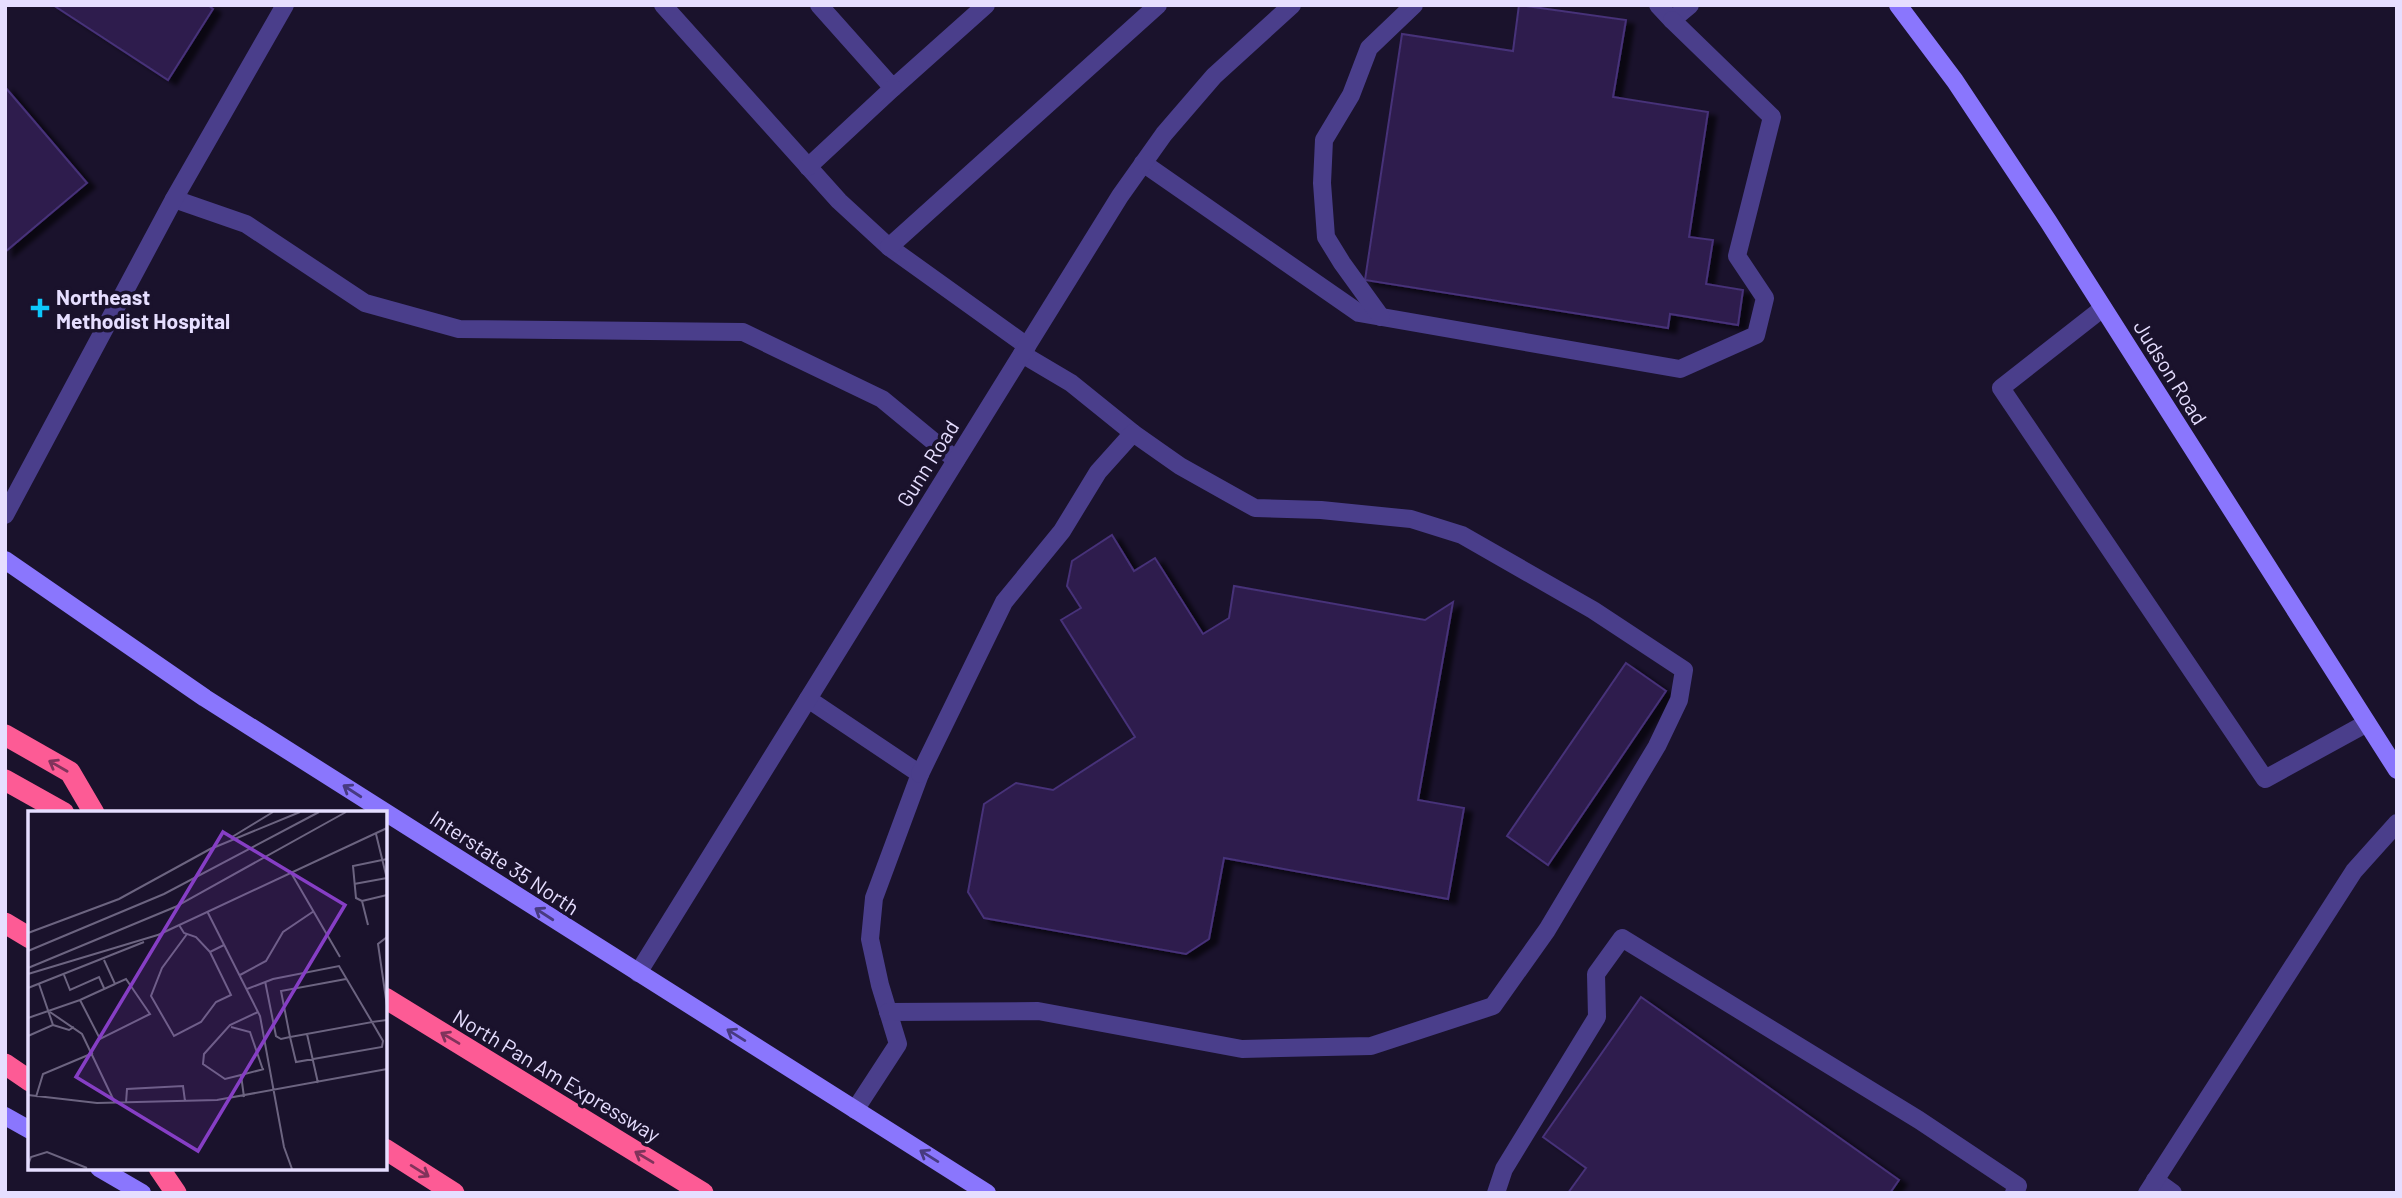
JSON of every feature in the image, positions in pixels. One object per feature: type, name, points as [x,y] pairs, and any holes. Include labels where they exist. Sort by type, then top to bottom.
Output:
[{"type":"highway","points":[[5,735],[70,772],[93,811]]},
{"type":"highway","points":[[5,780],[60,811]]},
{"type":"highway","points":[[5,923],[28,936]]},
{"type":"highway","name":"North Pan Am Expressway","points":[[387,999],[702,1193]]},
{"type":"highway","points":[[5,1064],[28,1080]]},
{"type":"highway","points":[[387,1150],[454,1193]]},
{"type":"highway","points":[[160,1170],[176,1193]]},
{"type":"main road","name":"Judson Road","points":[[1898,5],[1955,82],[2103,308],[2397,770]]},
{"type":"main road","name":"Interstate 35 North","points":[[5,560],[205,698],[382,811]]},
{"type":"main road","name":"Interstate 35 North","points":[[387,814],[987,1193]]},
{"type":"main road","points":[[5,1116],[28,1129]]},
{"type":"main road","points":[[102,1170],[142,1193]]},
{"type":"street","points":[[5,515],[174,198],[285,5]]},
{"type":"street","points":[[663,5],[839,201],[888,247],[1180,466],[1255,508],[1321,510],[1411,519],[1462,535],[1593,610],[1684,670],[1679,700],[1657,746],[1547,930],[1493,1006],[1371,1046],[1242,1049],[1038,1011],[888,1012]]},
{"type":"street","points":[[819,5],[893,88]]},
{"type":"street","points":[[808,167],[970,12],[986,5]]},
{"type":"street","points":[[888,247],[1158,5]]},
{"type":"street","name":"Gunn Road","points":[[638,974],[1120,196],[1164,134],[1214,76],[1292,5]]},
{"type":"street","points":[[1381,317],[1326,237],[1322,183],[1324,140],[1351,95],[1369,48],[1414,5]]},
{"type":"street","points":[[1143,163],[1359,313],[1680,369],[1756,335],[1765,298],[1737,256],[1772,117],[1658,5]]},
{"type":"street","points":[[1672,20],[1690,5]]},
{"type":"street","points":[[174,198],[246,224],[365,303],[460,329],[743,332],[882,399],[956,460]]},
{"type":"street","points":[[2103,308],[2001,388],[2265,779],[2367,723]]},
{"type":"street","points":[[855,1110],[898,1044],[870,939],[874,898],[920,775],[1004,602],[1062,531],[1098,472],[1133,433]]},
{"type":"street","points":[[808,699],[920,775]]},
{"type":"street","points":[[2173,1193],[2151,1186],[2354,871],[2397,823]]},
{"type":"street","points":[[1496,1193],[1504,1170],[1597,1017],[1596,974],[1622,938],[1919,1120],[2018,1186],[2014,1193]]},
{"type":"building","points":[[53,5],[208,5],[213,9],[168,80]]},
{"type":"building","points":[[1519,5],[1626,20],[1613,97],[1708,112],[1689,237],[1713,240],[1706,284],[1743,290],[1738,325],[1670,314],[1668,328],[1365,280],[1402,34],[1513,51]]},
{"type":"building","points":[[5,87],[87,183],[5,252]]},
{"type":"building","points":[[1112,535],[1134,571],[1155,558],[1203,634],[1229,618],[1234,586],[1425,620],[1453,602],[1418,800],[1464,808],[1448,899],[1224,858],[1209,939],[1186,954],[984,918],[968,892],[984,804],[1016,783],[1053,790],[1135,737],[1061,620],[1081,608],[1067,586],[1072,561]]},
{"type":"building","points":[[1626,663],[1666,691],[1548,865],[1507,836]]},
{"type":"building","points":[[1641,997],[1899,1180],[1890,1193],[1568,1193],[1586,1168],[1543,1137]]},
{"type":"place","name":"Northeast Methodist Hospital","points":[[40,308]]}]
